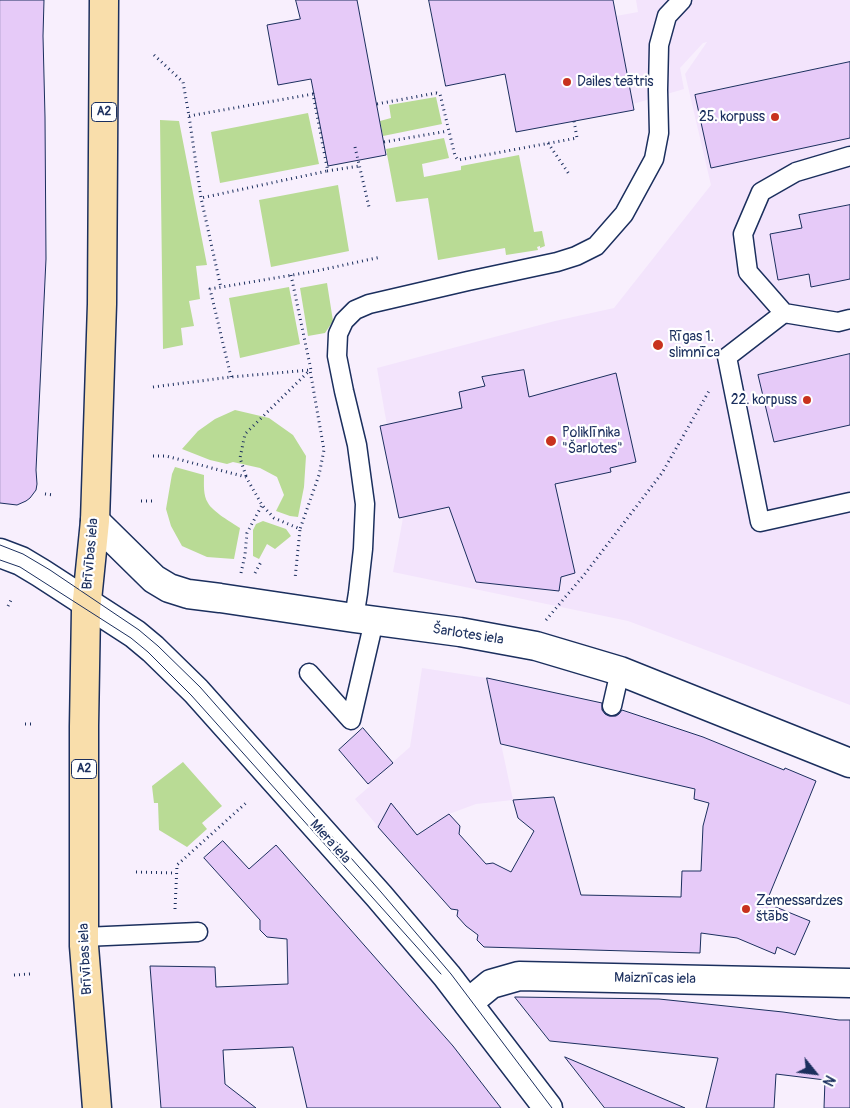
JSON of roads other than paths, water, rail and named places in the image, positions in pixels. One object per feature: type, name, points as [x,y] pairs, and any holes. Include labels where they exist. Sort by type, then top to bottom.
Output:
[{"type":"highway","name":"Brīvības iela","points":[[97,1108],[84,937],[84,726],[87,602],[95,520],[102,304],[104,0]]},
{"type":"street","name":"Šarlotes iela","points":[[95,520],[154,579],[169,588],[188,594],[460,632],[536,646],[620,671],[850,763]]},
{"type":"street","name":"Miera iela","points":[[0,553],[21,561],[135,634],[196,691],[448,976],[548,1108]]},
{"type":"street","name":"Maiznīcas iela","points":[[468,1003],[490,984],[519,976],[850,983]]},
{"type":"lane","points":[[309,673],[351,720],[364,619],[358,593],[363,549],[365,504],[357,445],[337,356],[338,334],[344,321],[355,310],[369,304],[557,262],[576,256],[596,246],[624,214],[654,159],[659,133],[659,45],[667,16],[682,0]]},
{"type":"lane","points":[[850,156],[796,172],[761,192],[742,234],[748,272],[784,313],[838,322],[850,319]]},
{"type":"lane","points":[[784,313],[727,358],[760,522],[850,502]]},
{"type":"lane","points":[[612,706],[620,671]]},
{"type":"lane","points":[[84,937],[198,932]]},
{"type":"tram line","points":[[0,545],[23,554],[50,570],[139,630],[200,687],[451,974],[552,1108]]},
{"type":"tram line","points":[[0,560],[20,567],[131,638],[148,652],[191,695],[441,974]]},
{"type":"place","name":"Dailes teātris","points":[[567,82]]},
{"type":"place","name":"25. korpuss","points":[[775,117]]},
{"type":"place","name":"Rīgas 1. slimnīca","points":[[658,345]]},
{"type":"place","name":"22. korpuss","points":[[807,400]]},
{"type":"place","name":"Poliklīnika \"Šarlotes\"","points":[[551,441]]},
{"type":"place","name":"Zemessardzes štābs","points":[[746,909]]}]
